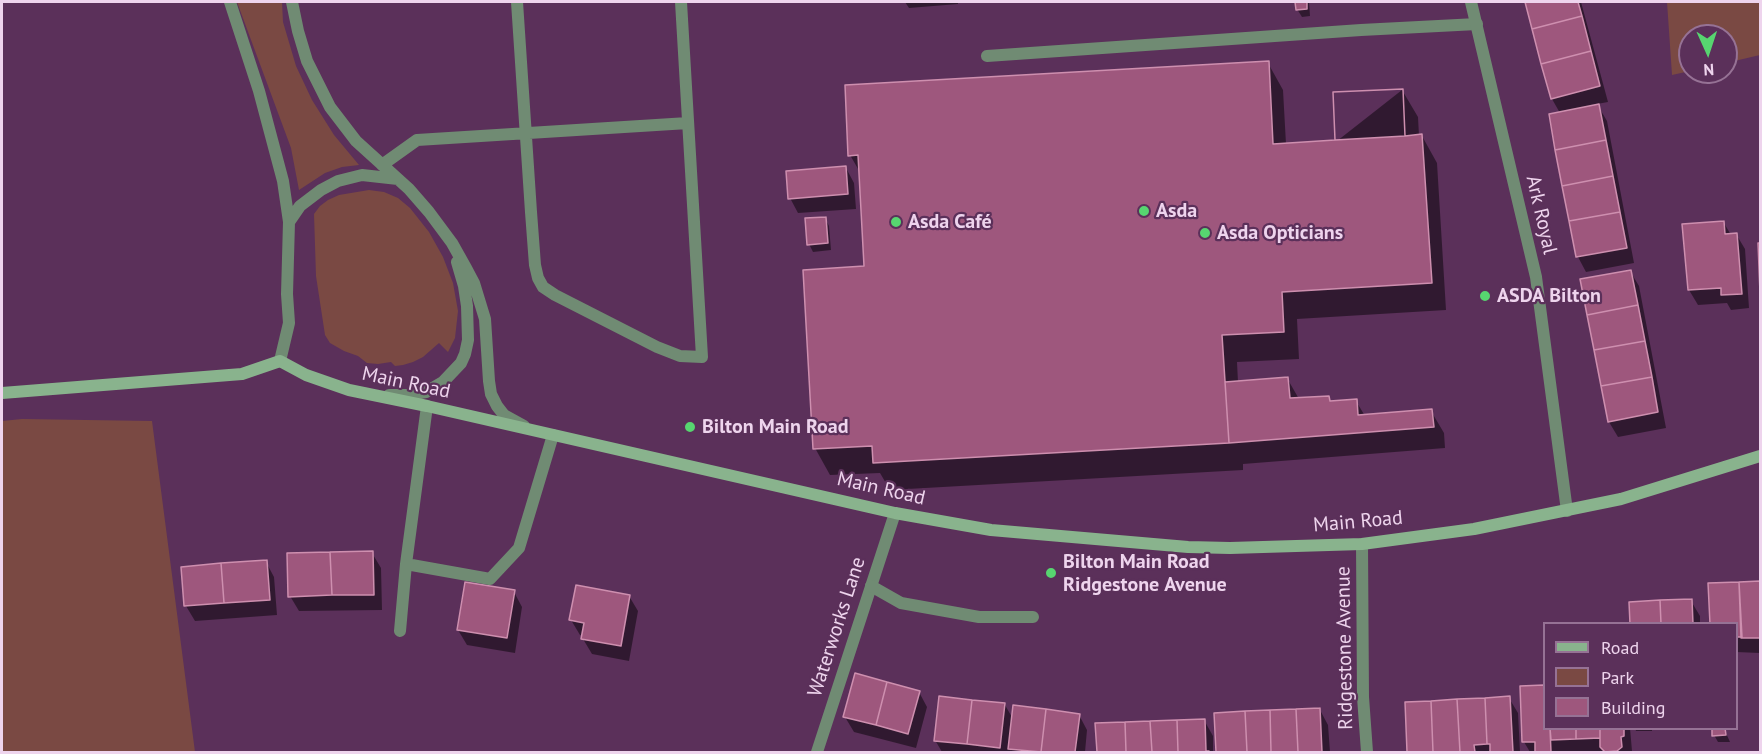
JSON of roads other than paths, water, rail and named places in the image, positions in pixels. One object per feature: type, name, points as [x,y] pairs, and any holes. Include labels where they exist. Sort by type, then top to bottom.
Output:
[{"type":"main road","name":"Main Road","points":[[280,361],[306,375],[349,390],[895,513],[991,530],[1188,547],[1252,548],[1362,544],[1474,529],[1620,499],[1761,456]]},
{"type":"main road","points":[[2,393],[242,374],[280,361]]},
{"type":"street","points":[[230,2],[259,91],[283,181],[289,222],[289,323],[280,361]]},
{"type":"street","points":[[292,2],[302,45],[322,93],[346,130],[364,151],[399,180],[429,212],[452,243],[474,283],[485,319],[491,394],[504,415],[533,431]]},
{"type":"street","points":[[517,2],[535,266],[538,278],[543,287],[555,295],[657,347],[680,356],[702,357],[681,2]]},
{"type":"street","name":"Ark Royal","points":[[1471,2],[1536,277],[1567,511]]},
{"type":"street","points":[[987,56],[1337,31],[1476,24]]},
{"type":"street","points":[[382,165],[417,140],[688,123]]},
{"type":"street","points":[[289,222],[300,206],[321,190],[338,181],[362,175],[399,180]]},
{"type":"street","points":[[376,396],[426,392],[442,382],[461,363],[468,340],[467,306],[452,243]]},
{"type":"street","points":[[400,631],[406,564],[427,406]]},
{"type":"street","points":[[406,564],[490,579],[519,548],[553,435]]},
{"type":"street","name":"Waterworks Lane","points":[[817,753],[895,513]]},
{"type":"street","name":"Ridgestone Avenue","points":[[1362,544],[1363,696],[1367,753]]},
{"type":"street","points":[[871,586],[901,603],[979,617],[1033,617]]},
{"type":"place","name":"Asda","points":[[1144,211]]},
{"type":"place","name":"Asda Café","points":[[896,222]]},
{"type":"place","name":"Asda Opticians","points":[[1205,233]]},
{"type":"place","name":"ASDA Bilton","points":[[1485,296]]},
{"type":"place","name":"Bilton Main Road","points":[[690,427]]},
{"type":"place","name":"Bilton Main Road Ridgestone Avenue","points":[[1051,573]]}]
